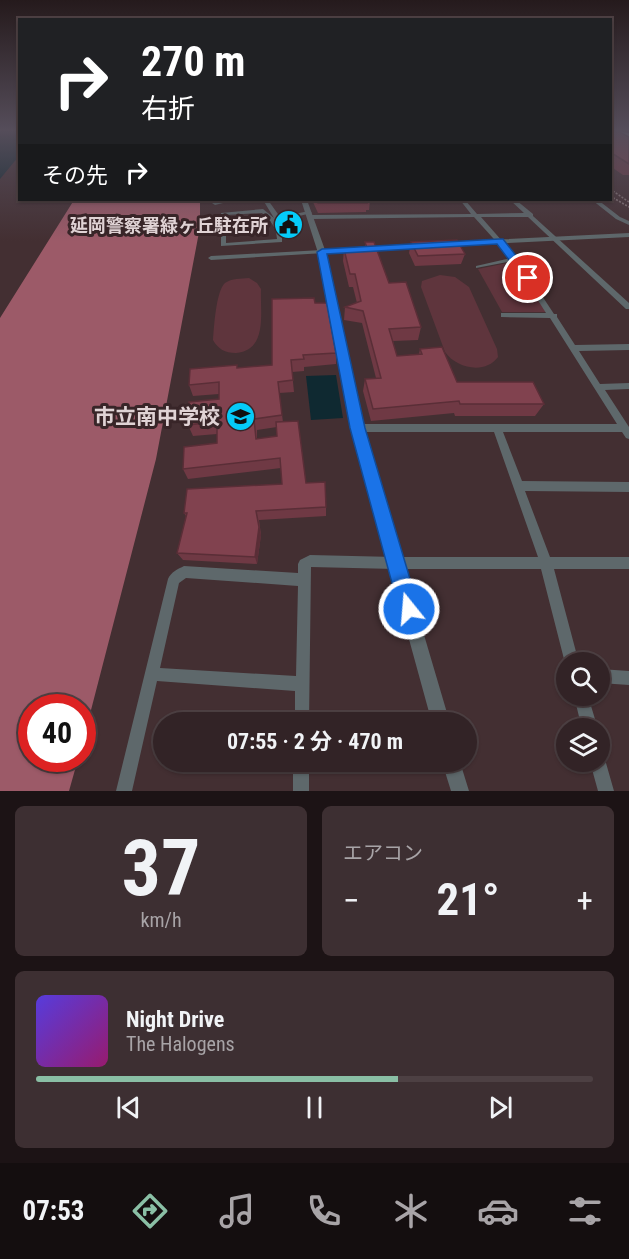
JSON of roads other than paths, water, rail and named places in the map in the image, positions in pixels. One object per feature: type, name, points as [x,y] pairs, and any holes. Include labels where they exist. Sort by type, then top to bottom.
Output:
[{"type":"street","points":[[266,201],[276,220],[280,241],[223,245],[223,214],[263,211],[276,220],[310,215],[531,215]]},
{"type":"street","points":[[304,201],[322,252],[357,428],[438,712]]},
{"type":"street","points":[[463,201],[515,259],[627,431]]},
{"type":"street","points":[[514,201],[557,238],[629,307]]},
{"type":"street","points":[[597,201],[618,218],[629,223]]},
{"type":"street","points":[[440,245],[629,235]]},
{"type":"street","points":[[212,258],[428,245]]},
{"type":"street","points":[[478,267],[515,259]]},
{"type":"street","points":[[504,315],[554,316]]},
{"type":"street","points":[[573,348],[629,347]]},
{"type":"street","points":[[598,387],[629,386]]},
{"type":"street","points":[[357,428],[627,431]]},
{"type":"street","points":[[498,428],[546,563],[569,652]]},
{"type":"street","points":[[518,486],[629,487]]},
{"type":"street","points":[[302,712],[304,564],[310,561],[629,563]]},
{"type":"street","points":[[124,791],[174,579],[184,572],[304,580]]},
{"type":"street","points":[[151,674],[303,684]]},
{"type":"street","points":[[610,677],[629,678]]},
{"type":"street","points":[[301,791],[302,772]]},
{"type":"street","points":[[455,772],[460,791]]},
{"type":"street","points":[[601,772],[606,791]]},
{"type":"water","points":[[0,168],[9,168],[0,179]]},
{"type":"water","points":[[336,375],[343,418],[311,420],[306,376]]},
{"type":"place","name":"延岡警察署緑ヶ丘駐在所","points":[[289,225]]},
{"type":"place","name":"市立南中学校","points":[[241,417]]}]
